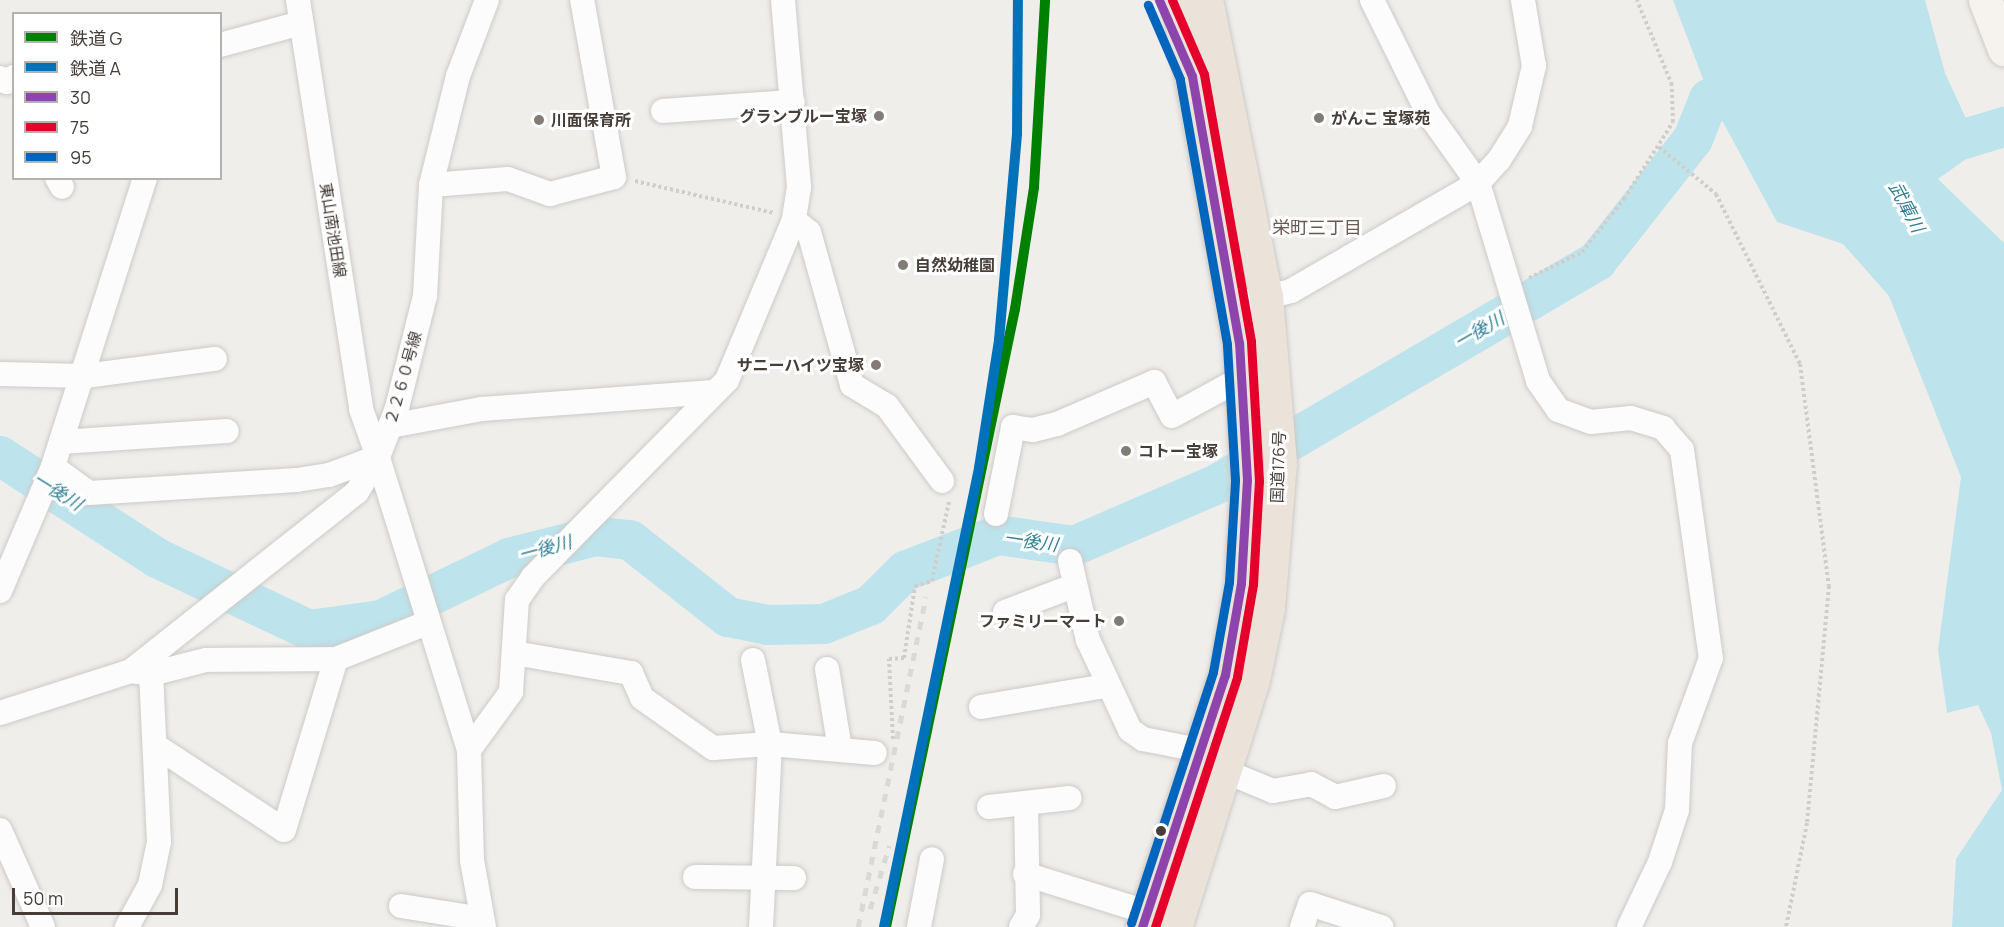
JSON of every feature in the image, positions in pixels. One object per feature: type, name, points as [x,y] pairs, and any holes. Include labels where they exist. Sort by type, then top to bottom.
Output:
[{"type":"highway","name":"国道176号","points":[[1144,919],[1216,761],[1225,675],[1241,583],[1247,480],[1242,378],[1233,304],[1178,0]]},
{"type":"highway","name":"国道176号","points":[[1175,927],[1216,761],[1268,608],[1280,463],[1280,431],[1266,297],[1206,0]]},
{"type":"street","name":"２２６０号線","points":[[141,672],[219,600],[357,492],[378,457],[390,426],[425,296],[431,185],[458,76],[487,0]]},
{"type":"street","points":[[431,185],[508,179],[550,195],[614,177],[582,0]]},
{"type":"street","points":[[469,750],[511,692],[514,652],[511,627],[517,600],[563,546],[727,380],[794,220],[799,187],[783,0]]},
{"type":"street","points":[[1159,0],[1192,76]]},
{"type":"street","points":[[1372,0],[1428,113],[1478,183],[1538,381],[1558,410],[1591,422],[1631,418],[1663,428],[1682,450],[1711,658],[1680,743],[1677,810],[1660,862],[1629,927]]},
{"type":"street","points":[[1233,304],[1290,291],[1478,183],[1515,135],[1528,100],[1533,31],[1523,0]]},
{"type":"street","points":[[1985,0],[2004,49]]},
{"type":"street","points":[[222,44],[299,11]]},
{"type":"street","name":"東山南池田線","points":[[299,11],[361,409],[378,457]]},
{"type":"street","points":[[663,111],[793,102]]},
{"type":"street","points":[[0,591],[49,476],[85,376],[144,180]]},
{"type":"street","points":[[794,220],[809,232],[852,385],[887,406],[942,481]]},
{"type":"street","points":[[0,374],[85,376],[215,359]]},
{"type":"street","points":[[996,514],[1013,427],[1033,430],[1057,424],[1154,382],[1172,416],[1242,378]]},
{"type":"street","points":[[390,426],[482,409],[713,392]]},
{"type":"street","points":[[61,442],[227,431]]},
{"type":"street","points":[[49,476],[89,493],[215,489],[308,478],[378,457],[469,750],[472,860],[483,923],[401,906]]},
{"type":"street","points":[[1070,561],[1073,586],[1105,686],[1130,730],[1143,739],[1216,761],[1273,791],[1311,784],[1335,797],[1384,786]]},
{"type":"street","points":[[1005,612],[1073,586]]},
{"type":"street","points":[[0,713],[141,672],[206,660],[336,659],[424,610]]},
{"type":"street","points":[[514,652],[631,673],[642,698],[713,748],[770,744],[875,753]]},
{"type":"street","points":[[159,748],[284,830],[336,659]]},
{"type":"street","points":[[753,660],[770,744],[761,927]]},
{"type":"street","points":[[827,669],[840,749]]},
{"type":"street","points":[[127,927],[150,885],[159,842],[159,748],[141,672]]},
{"type":"street","points":[[981,707],[1105,686]]},
{"type":"street","points":[[989,807],[1069,798]]},
{"type":"street","points":[[1022,927],[1028,915],[1025,874],[1026,803]]},
{"type":"street","points":[[0,830],[43,927]]},
{"type":"street","points":[[919,927],[932,859]]},
{"type":"street","points":[[1025,874],[1144,919]]},
{"type":"street","points":[[695,877],[764,881],[794,878]]},
{"type":"street","points":[[1302,927],[1310,904],[1381,927]]},
{"type":"path","points":[[1511,292],[1582,252],[1659,147],[1673,122],[1672,85],[1637,0]]},
{"type":"path","points":[[1659,147],[1716,194],[1800,364],[1829,586],[1807,823],[1786,927]]},
{"type":"path","points":[[614,177],[794,220]]},
{"type":"path","points":[[875,753],[888,754],[896,726],[889,659],[904,658],[915,586],[932,578],[951,492],[942,481]]},
{"type":"water","name":"武庫川","points":[[1673,0],[1925,0],[1945,73],[1980,149],[1938,179],[2004,243],[2004,927],[1952,927],[1956,859],[2002,790],[1991,733],[1978,705],[1947,713],[1938,650],[1961,477],[1889,296],[1843,244],[1777,222],[1711,100]]},
{"type":"waterway","name":"一後川","points":[[0,456],[157,558],[309,630],[381,620],[509,558],[595,536],[630,540],[728,617],[768,625],[824,624],[871,605],[905,571],[998,535],[1074,546],[1217,484],[1597,261],[1693,139],[1709,99],[1764,85]]},
{"type":"waterway","points":[[1921,152],[2004,127]]},
{"type":"railway","points":[[858,927],[926,597]]},
{"type":"railway","points":[[870,909],[889,846]]},
{"type":"rail line","name":"A","points":[[884,927],[979,468],[999,340],[1017,134],[1018,0]]},
{"type":"rail line","name":"G","points":[[886,927],[1015,309],[1034,187],[1045,0]]},
{"type":"transit line","name":"30","points":[[1142,927],[1225,675],[1241,583],[1247,480],[1239,343],[1192,76],[1159,0]]},
{"type":"transit line","name":"75","points":[[1155,927],[1237,677],[1253,584],[1259,481],[1251,341],[1204,74],[1172,0]]},
{"type":"transit line","name":"95","points":[[1131,923],[1213,672],[1229,582],[1235,480],[1227,344],[1180,79],[1148,5]]},
{"type":"place","name":"グランブルー宝塚","points":[[879,116]]},
{"type":"place","name":"がんこ 宝塚苑","points":[[1319,118]]},
{"type":"place","name":"川面保育所","points":[[539,120]]},
{"type":"place","name":"自然幼稚園","points":[[903,265]]},
{"type":"place","name":"サニーハイツ宝塚","points":[[876,365]]},
{"type":"place","name":"コトー宝塚","points":[[1126,451]]},
{"type":"place","name":"ファミリーマート","points":[[1119,621]]},
{"type":"district","name":"栄町三丁目","points":[[1317,227]]}]
